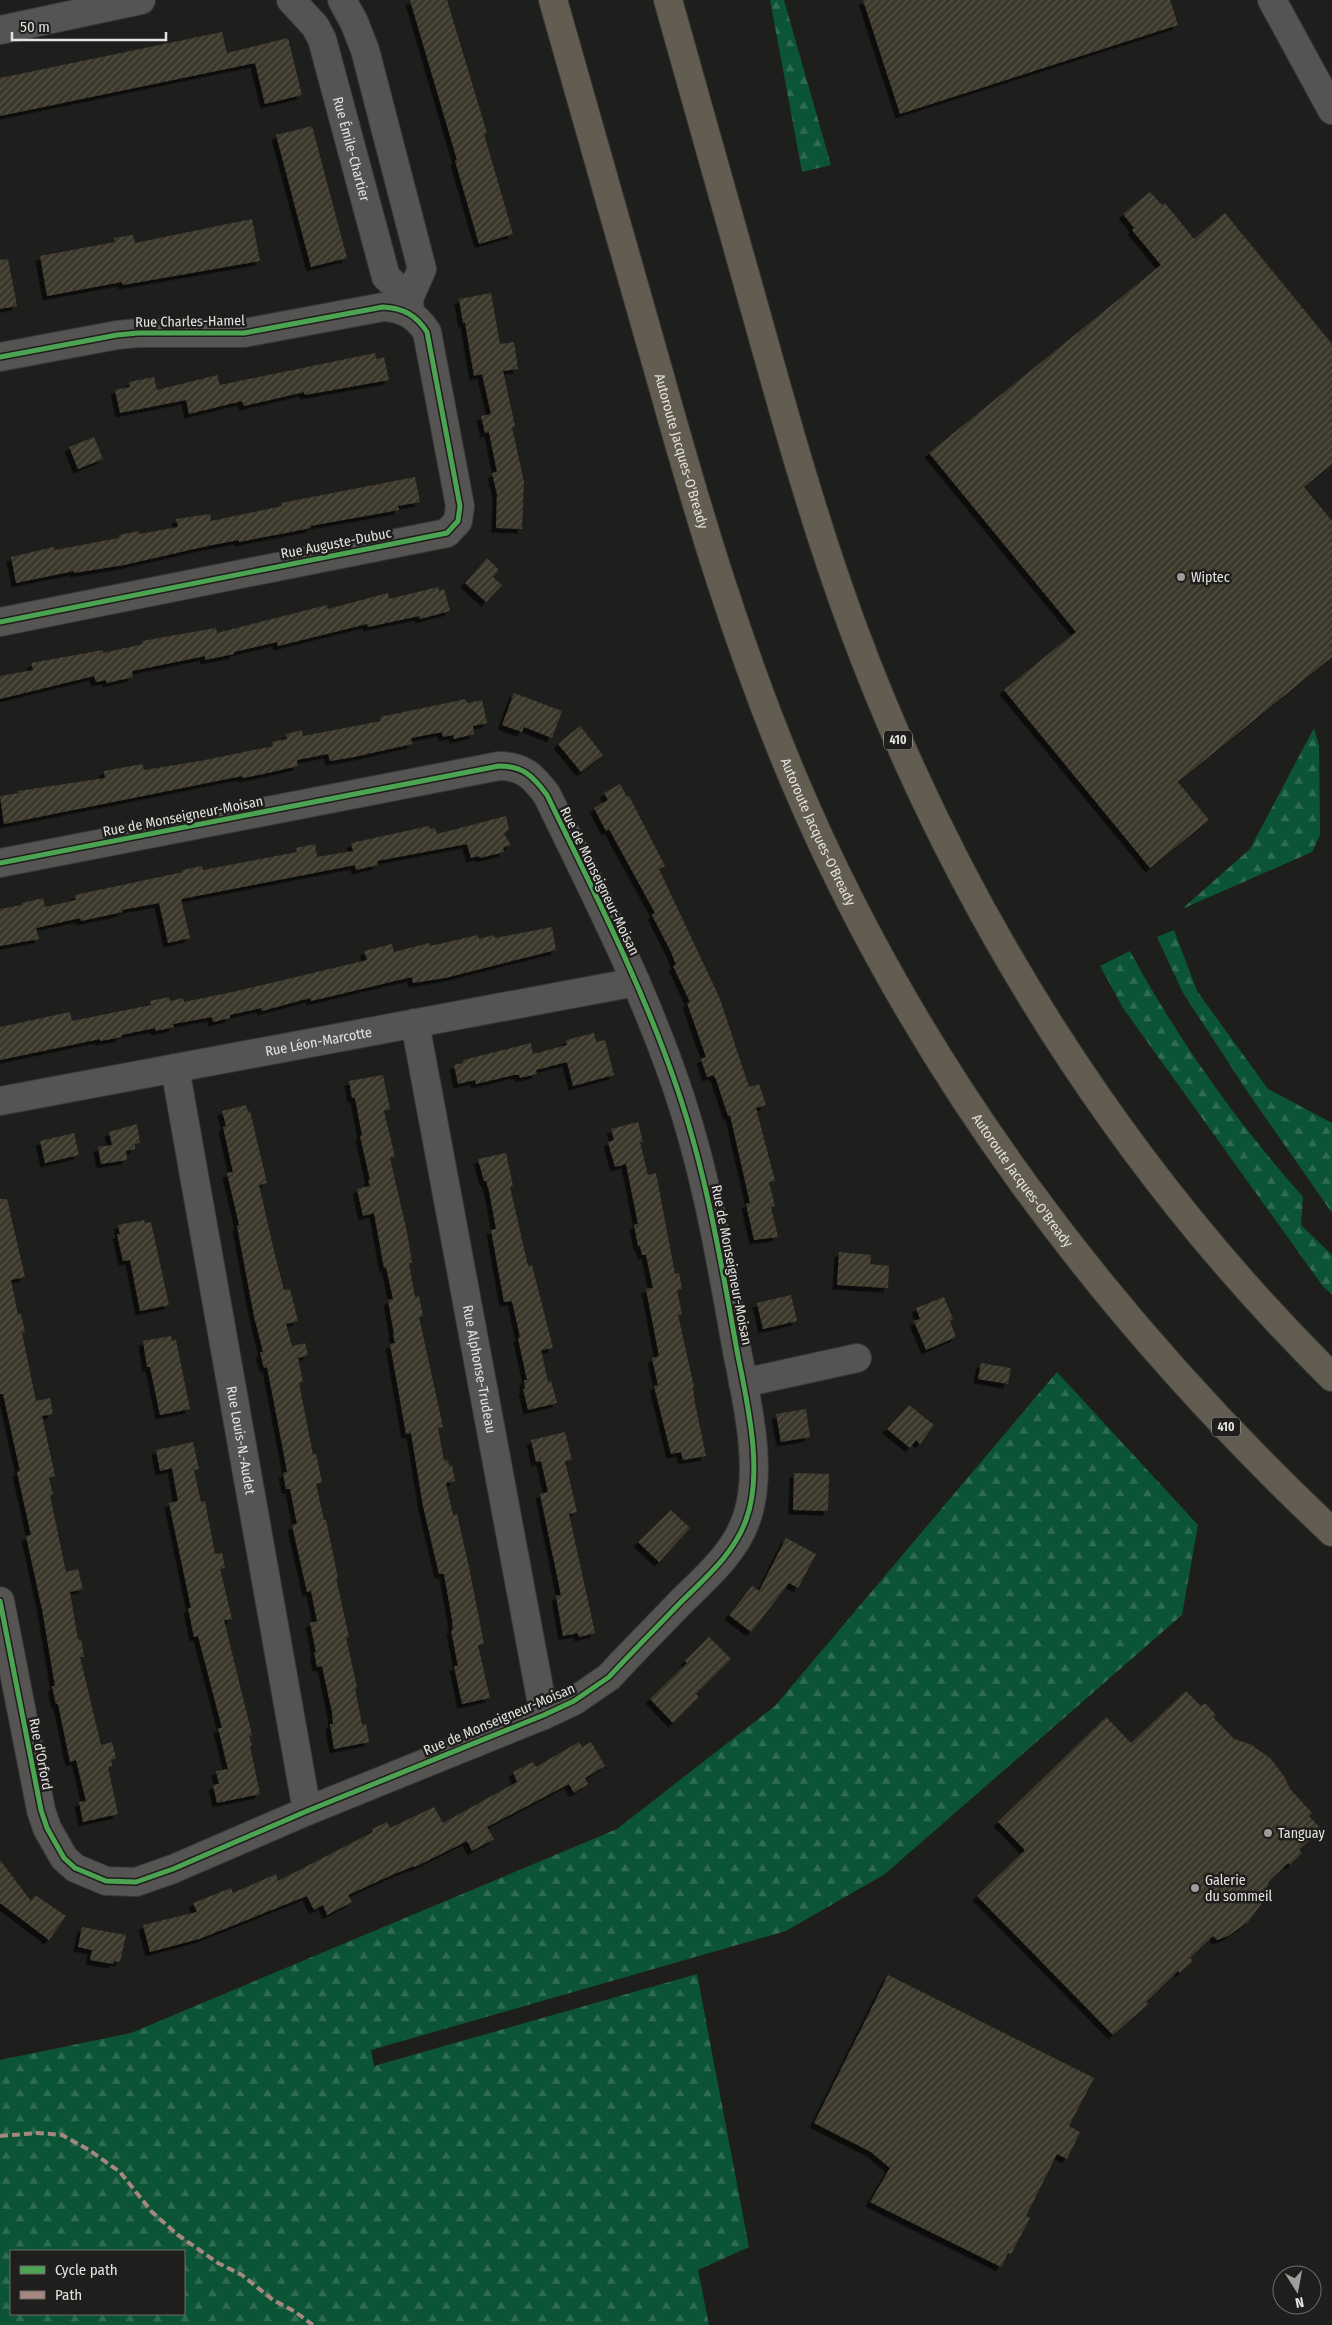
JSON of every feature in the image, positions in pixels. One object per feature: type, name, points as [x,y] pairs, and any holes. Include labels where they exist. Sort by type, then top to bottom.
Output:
[{"type":"highway","name":"Autoroute Jacques-O'Bready","points":[[553,0],[685,466],[725,597],[762,701],[793,778],[852,905],[890,977],[938,1058],[994,1143],[1041,1208],[1112,1298],[1192,1392],[1254,1457],[1332,1532]]},
{"type":"highway","name":"410","points":[[668,0],[809,498],[864,656],[896,736],[931,812],[1010,962],[1102,1105],[1206,1240],[1261,1303],[1332,1377]]},
{"type":"street","points":[[0,30],[141,0]]},
{"type":"street","name":"Rue Émile-Chartier","points":[[291,0],[315,26],[322,39],[386,277],[409,306]]},
{"type":"street","points":[[342,0],[354,22],[365,50],[422,269],[409,306]]},
{"type":"street","points":[[1272,0],[1332,110]]},
{"type":"street","name":"Rue Charles-Hamel","points":[[0,357],[138,332],[244,333],[383,308],[409,306]]},
{"type":"street","name":"Rue Auguste-Dubuc","points":[[0,622],[447,533],[458,521],[460,506],[427,332],[409,306]]},
{"type":"street","name":"Rue de Monseigneur-Moisan","points":[[0,863],[499,766],[512,766],[523,769],[547,795],[636,982],[676,1085],[694,1143],[716,1234],[743,1382],[755,1481],[753,1500],[739,1539],[721,1562],[609,1677],[574,1701],[154,1876],[136,1882],[106,1881]]},
{"type":"street","name":"Rue Léon-Marcotte","points":[[0,1102],[636,982]]},
{"type":"street","name":"Rue Alphonse-Trudeau","points":[[415,1023],[544,1715]]},
{"type":"street","name":"Rue Louis-N.-Audet","points":[[175,1068],[307,1811]]},
{"type":"street","points":[[743,1382],[857,1358]]},
{"type":"street","name":"Rue d'Orford","points":[[0,1601],[10,1702],[41,1810],[54,1843],[64,1858],[75,1868],[106,1881]]},
{"type":"green space","points":[[770,0],[784,0],[831,165],[802,172]]},
{"type":"green space","points":[[1314,728],[1319,746],[1320,835],[1312,852],[1182,909],[1250,849]]},
{"type":"green space","points":[[1174,930],[1197,991],[1268,1089],[1332,1123],[1332,1213],[1249,1094],[1183,993],[1157,937]]},
{"type":"green space","points":[[1130,951],[1148,984],[1209,1079],[1254,1139],[1303,1197],[1301,1225],[1332,1255],[1332,1295],[1322,1285],[1123,1008],[1100,966]]},
{"type":"green space","points":[[1057,1372],[1198,1525],[1182,1615],[885,1874],[786,1931],[371,2050],[374,2066],[697,1974],[749,2247],[698,2270],[709,2325],[0,2325],[0,2060],[131,2033],[617,1829],[775,1706]]},
{"type":"building","points":[[410,0],[447,0],[487,133],[484,134],[513,234],[479,244],[455,161],[457,160]]},
{"type":"building","points":[[863,0],[1170,0],[1178,25],[900,114]]},
{"type":"building","points":[[222,32],[227,53],[288,38],[302,95],[265,104],[255,63],[0,116],[0,78]]},
{"type":"building","points":[[312,126],[347,258],[311,267],[276,135]]},
{"type":"building","name":"Wiptec","points":[[1150,192],[1162,205],[1165,203],[1194,239],[1225,213],[1332,344],[1332,464],[1304,487],[1332,521],[1332,657],[1178,782],[1209,820],[1150,868],[1004,690],[1076,632],[929,453],[1161,265],[1132,230],[1134,228],[1123,214]]},
{"type":"building","points":[[252,219],[260,261],[123,285],[122,282],[47,296],[40,256],[115,242],[114,238],[133,235],[135,243]]},
{"type":"building","points":[[8,259],[17,306],[0,309],[0,260]]},
{"type":"building","points":[[491,293],[500,344],[514,342],[518,369],[503,371],[515,426],[512,427],[524,482],[522,529],[496,528],[497,494],[492,473],[497,472],[489,432],[485,433],[481,416],[491,414],[482,374],[474,376],[459,299]]},
{"type":"building","points":[[375,353],[376,359],[384,357],[389,380],[305,395],[304,392],[244,406],[242,401],[189,414],[186,400],[120,413],[115,390],[130,387],[129,382],[154,377],[157,390],[217,375],[220,385]]},
{"type":"building","points":[[94,437],[103,459],[78,469],[69,447]]},
{"type":"building","points":[[415,477],[420,502],[398,506],[399,510],[310,526],[311,528],[239,542],[239,540],[207,546],[124,565],[74,573],[74,571],[16,583],[11,557],[54,547],[55,550],[119,538],[119,535],[139,531],[139,534],[178,527],[176,519],[210,514],[211,521],[282,506],[281,503]]},
{"type":"building","points":[[487,558],[499,570],[493,577],[502,585],[486,602],[465,583]]},
{"type":"building","points":[[438,587],[439,591],[444,589],[450,611],[420,619],[419,616],[368,627],[367,624],[278,646],[277,642],[205,660],[205,656],[132,671],[133,677],[107,683],[106,680],[96,682],[94,676],[0,699],[0,676],[33,670],[31,663],[103,650],[103,653],[143,644],[142,641],[216,628],[217,633],[327,605],[328,609],[388,593],[389,599]]},
{"type":"building","points":[[514,693],[562,711],[552,738],[524,727],[522,732],[502,725]]},
{"type":"building","points":[[466,699],[467,703],[482,700],[487,723],[473,726],[474,734],[454,739],[453,735],[443,737],[442,732],[411,738],[412,744],[354,757],[330,761],[328,754],[297,760],[298,766],[263,774],[243,778],[242,776],[4,824],[0,796],[19,793],[18,791],[105,778],[104,771],[142,764],[144,770],[200,761],[273,746],[272,742],[287,739],[286,734],[302,730],[303,736],[381,721],[380,717]]},
{"type":"building","points":[[580,726],[603,755],[581,772],[558,744]]},
{"type":"building","points":[[620,784],[627,797],[629,796],[665,866],[659,869],[720,999],[749,1087],[759,1084],[766,1105],[756,1108],[775,1181],[769,1182],[775,1206],[771,1207],[778,1237],[754,1240],[746,1204],[750,1203],[730,1115],[728,1116],[716,1079],[713,1075],[707,1077],[701,1059],[706,1057],[687,1003],[690,1002],[673,966],[676,965],[671,952],[652,915],[655,913],[609,829],[606,831],[594,808],[608,800],[604,793]]},
{"type":"building","points":[[506,816],[509,829],[504,834],[511,845],[503,847],[504,852],[480,858],[479,856],[471,858],[467,844],[377,861],[378,865],[356,870],[355,865],[181,899],[190,938],[168,943],[159,903],[81,921],[80,918],[36,928],[39,939],[0,946],[0,909],[22,905],[22,903],[43,898],[45,907],[76,900],[75,895],[183,872],[182,870],[202,866],[203,870],[297,852],[296,848],[315,844],[317,857],[353,851],[351,843],[429,826],[430,829],[435,828],[437,834]]},
{"type":"building","points":[[552,927],[556,950],[445,978],[413,983],[412,977],[311,1001],[310,998],[262,1011],[261,1008],[230,1015],[230,1018],[213,1022],[212,1017],[173,1024],[174,1027],[156,1031],[155,1028],[121,1035],[122,1037],[100,1041],[100,1039],[0,1060],[0,1027],[70,1012],[72,1021],[151,1005],[150,1001],[169,997],[170,1001],[183,998],[184,1002],[237,991],[367,960],[364,951],[392,944],[394,952],[429,943],[430,946],[478,935],[479,939],[494,935],[495,938]]},
{"type":"building","points":[[594,1033],[596,1042],[605,1040],[614,1075],[573,1086],[567,1062],[536,1070],[537,1074],[520,1078],[519,1075],[514,1075],[476,1084],[475,1080],[458,1084],[454,1065],[463,1063],[463,1060],[531,1043],[533,1054],[567,1045],[566,1040]]},
{"type":"building","points":[[383,1075],[390,1109],[384,1111],[395,1157],[390,1158],[407,1232],[412,1263],[409,1263],[415,1297],[419,1296],[423,1316],[419,1317],[443,1427],[438,1428],[444,1461],[448,1460],[449,1466],[452,1465],[455,1481],[446,1483],[453,1515],[457,1514],[484,1644],[478,1645],[490,1698],[462,1704],[454,1666],[458,1666],[451,1630],[453,1630],[452,1619],[444,1574],[439,1574],[423,1506],[411,1433],[406,1434],[390,1344],[395,1343],[388,1300],[393,1299],[386,1267],[384,1268],[374,1213],[363,1216],[357,1189],[370,1186],[368,1180],[370,1180],[360,1136],[362,1135],[355,1098],[352,1098],[349,1081]]},
{"type":"building","points":[[246,1105],[248,1112],[250,1111],[267,1183],[259,1185],[274,1251],[284,1290],[290,1289],[298,1321],[286,1324],[292,1346],[305,1343],[308,1355],[298,1358],[303,1382],[299,1383],[313,1455],[316,1454],[322,1482],[316,1484],[324,1520],[326,1520],[338,1578],[336,1578],[349,1637],[346,1638],[357,1687],[355,1688],[362,1725],[366,1724],[369,1742],[334,1749],[330,1724],[333,1724],[332,1712],[322,1666],[317,1667],[310,1623],[317,1621],[311,1591],[307,1592],[292,1525],[297,1524],[290,1489],[286,1489],[283,1473],[287,1472],[285,1460],[267,1367],[264,1368],[260,1352],[263,1352],[254,1316],[237,1226],[239,1225],[227,1173],[233,1172],[223,1127],[226,1126],[222,1111]]},
{"type":"building","points":[[638,1122],[643,1142],[640,1142],[648,1175],[656,1173],[675,1274],[679,1273],[682,1289],[677,1290],[682,1314],[678,1315],[694,1387],[695,1403],[706,1456],[683,1460],[681,1452],[671,1454],[654,1386],[658,1385],[652,1358],[659,1356],[646,1289],[653,1288],[646,1255],[642,1255],[640,1246],[638,1246],[634,1225],[638,1224],[626,1164],[615,1167],[608,1142],[614,1140],[611,1129]]},
{"type":"building","points":[[137,1124],[140,1143],[135,1144],[135,1149],[126,1151],[127,1160],[101,1164],[98,1147],[112,1145],[109,1132]]},
{"type":"building","points":[[74,1133],[79,1155],[45,1163],[40,1141]]},
{"type":"building","points":[[506,1153],[513,1186],[510,1187],[528,1266],[532,1265],[553,1348],[541,1350],[548,1382],[551,1381],[557,1403],[528,1410],[523,1389],[525,1389],[524,1380],[527,1380],[518,1338],[520,1337],[512,1301],[504,1302],[491,1230],[496,1229],[489,1191],[478,1159]]},
{"type":"building","points":[[0,1199],[7,1199],[25,1277],[11,1280],[18,1315],[21,1314],[25,1332],[22,1333],[36,1401],[50,1398],[53,1414],[42,1416],[55,1476],[49,1478],[53,1494],[50,1495],[66,1572],[78,1569],[83,1589],[70,1592],[78,1640],[81,1639],[84,1657],[80,1657],[101,1745],[112,1742],[116,1758],[111,1760],[112,1766],[108,1767],[118,1814],[83,1822],[79,1802],[86,1801],[76,1760],[70,1762],[58,1704],[56,1704],[52,1686],[55,1686],[42,1609],[26,1536],[31,1535],[17,1472],[20,1471],[3,1394],[0,1394]]},
{"type":"building","points":[[144,1220],[145,1223],[151,1222],[169,1305],[140,1311],[130,1260],[123,1261],[117,1234],[120,1234],[118,1225]]},
{"type":"building","points":[[839,1252],[871,1255],[870,1264],[889,1266],[888,1288],[837,1285]]},
{"type":"building","points":[[791,1295],[797,1321],[763,1329],[757,1303]]},
{"type":"building","points":[[944,1297],[953,1319],[950,1321],[956,1337],[926,1350],[914,1321],[920,1319],[916,1308]]},
{"type":"building","points":[[171,1336],[172,1341],[176,1340],[190,1409],[160,1415],[150,1367],[147,1367],[143,1341]]},
{"type":"building","points":[[981,1363],[1011,1368],[1008,1384],[978,1379]]},
{"type":"building","points":[[909,1405],[934,1425],[920,1444],[916,1440],[910,1448],[887,1429]]},
{"type":"building","points":[[806,1409],[810,1437],[781,1442],[776,1414]]},
{"type":"building","points":[[565,1432],[572,1460],[565,1461],[577,1512],[569,1514],[595,1633],[579,1637],[578,1633],[563,1636],[556,1596],[561,1595],[540,1494],[548,1492],[541,1461],[536,1462],[531,1440]]},
{"type":"building","points":[[193,1442],[199,1469],[194,1470],[201,1502],[205,1501],[215,1554],[222,1553],[225,1568],[220,1569],[232,1619],[224,1620],[252,1735],[249,1736],[252,1745],[250,1746],[260,1794],[217,1803],[213,1785],[219,1784],[216,1771],[228,1769],[218,1728],[222,1728],[198,1636],[194,1637],[188,1608],[191,1608],[169,1503],[178,1501],[172,1468],[160,1471],[156,1450]]},
{"type":"building","points":[[794,1473],[829,1474],[828,1511],[793,1510]]},
{"type":"building","points":[[671,1510],[690,1528],[659,1562],[638,1542]]},
{"type":"building","points":[[786,1538],[816,1554],[798,1588],[789,1583],[751,1632],[729,1615],[752,1586],[759,1591]]},
{"type":"building","points":[[709,1637],[731,1659],[696,1694],[699,1697],[673,1723],[650,1699],[687,1663],[685,1661]]},
{"type":"building","points":[[1186,1691],[1201,1706],[1205,1703],[1216,1715],[1213,1717],[1234,1739],[1250,1744],[1270,1758],[1284,1776],[1290,1789],[1312,1813],[1309,1816],[1321,1829],[1299,1850],[1302,1853],[1290,1865],[1288,1863],[1269,1881],[1262,1903],[1248,1922],[1228,1936],[1217,1940],[1213,1936],[1190,1958],[1193,1961],[1180,1973],[1178,1971],[1146,2002],[1148,2004],[1113,2035],[977,1896],[1025,1850],[998,1822],[1106,1717],[1131,1743]]},
{"type":"building","points":[[579,1742],[582,1747],[591,1742],[605,1766],[585,1778],[588,1784],[574,1793],[569,1784],[487,1827],[494,1839],[472,1851],[467,1841],[415,1867],[348,1895],[352,1902],[327,1915],[323,1905],[314,1910],[307,1896],[199,1939],[150,1952],[143,1925],[197,1912],[193,1903],[231,1888],[233,1893],[276,1874],[278,1881],[373,1832],[372,1829],[387,1822],[390,1828],[434,1807],[443,1823],[517,1782],[513,1772],[533,1762],[536,1767]]},
{"type":"building","points":[[0,1860],[31,1901],[35,1895],[66,1916],[49,1940],[0,1903]]},
{"type":"building","points":[[82,1927],[126,1935],[120,1962],[114,1961],[113,1964],[90,1960],[92,1950],[78,1947]]},
{"type":"building","points":[[888,1975],[1094,2078],[1069,2126],[1080,2132],[1067,2159],[1057,2154],[1026,2216],[1030,2218],[1011,2254],[1008,2253],[1001,2267],[870,2202],[890,2168],[871,2152],[814,2123]]},
{"type":"marked path","points":[[0,2136],[37,2133],[62,2135],[89,2150],[120,2172],[152,2212],[178,2235],[218,2263],[242,2275],[273,2300],[294,2311],[313,2325]]},
{"type":"cycle path","points":[[0,357],[117,335],[138,333],[244,333],[383,307],[397,309],[414,317],[427,332],[460,506],[458,521],[447,533],[0,622]]},
{"type":"cycle path","points":[[0,863],[499,766],[507,766],[527,773],[547,795],[616,938],[663,1048],[687,1118],[712,1217],[749,1414],[754,1459],[754,1480],[746,1520],[741,1532],[726,1555],[709,1575],[609,1677],[574,1701],[544,1715],[307,1811],[173,1869],[136,1882],[106,1881],[75,1868],[64,1858],[47,1828],[41,1810],[0,1601]]},
{"type":"place","name":"Wiptec","points":[[1181,577]]},
{"type":"place","name":"Tanguay","points":[[1268,1833]]},
{"type":"place","name":"Galerie du sommeil","points":[[1195,1888]]}]
